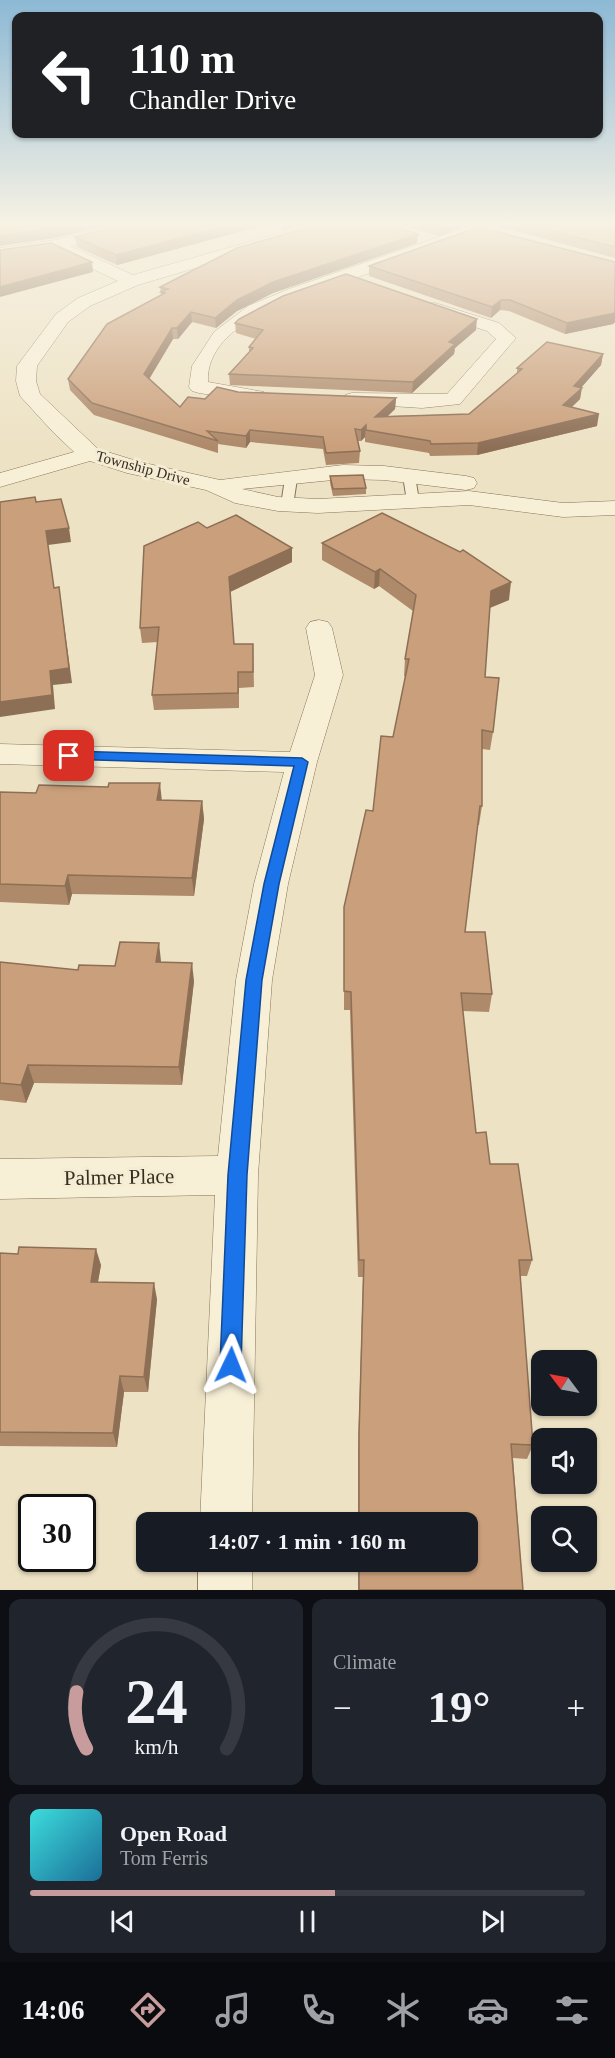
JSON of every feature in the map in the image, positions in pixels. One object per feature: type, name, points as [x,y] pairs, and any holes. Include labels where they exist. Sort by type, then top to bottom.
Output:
[{"type":"street","name":"Township Drive","points":[[88,300],[62,318],[27,366],[26,381],[30,396],[60,428],[90,454],[135,468],[213,485],[243,498],[287,505],[318,506],[469,498],[563,510],[615,506]]},
{"type":"street","points":[[273,396],[239,395],[199,387],[196,374],[212,346],[226,328],[266,304],[277,300]]},
{"type":"street","points":[[330,399],[422,402],[453,400],[507,338],[493,327],[419,303]]},
{"type":"street","points":[[0,480],[90,454]]},
{"type":"street","name":"Township Drive","points":[[213,485],[343,472],[384,473],[568,494],[615,506]]},
{"type":"street","name":"Township Drive","points":[[363,481],[384,473]]},
{"type":"street","name":"Township Drive","points":[[295,478],[330,483]]},
{"type":"street","points":[[226,1512],[237,1175],[254,980],[271,884],[302,762],[330,675],[319,628]]},
{"type":"street","points":[[0,754],[302,762]]},
{"type":"street","name":"Palmer Place","points":[[0,1179],[237,1175]]},
{"type":"street","points":[[225,1572],[225,1590]]},
{"type":"lane","points":[[409,476],[413,501]]},
{"type":"lane","points":[[287,505],[295,478]]},
{"type":"building","points":[[152,300],[237,300],[215,318],[191,312],[177,328],[172,328],[144,374],[180,407],[188,397],[205,399],[217,387],[238,392],[396,398],[375,417],[469,414],[522,369],[517,368],[547,342],[603,354],[574,386],[582,388],[563,405],[599,414],[478,443],[431,444],[430,441],[366,430],[366,425],[361,430],[355,429],[360,451],[326,453],[323,437],[250,430],[246,436],[207,431],[218,441],[92,403],[68,379],[107,324]]},
{"type":"building","points":[[275,300],[422,300],[477,319],[449,342],[455,344],[413,382],[229,374],[253,348],[249,347],[263,330],[235,323]]},
{"type":"building","points":[[472,300],[501,300],[492,307]]},
{"type":"building","points":[[510,300],[615,300],[615,313],[567,323]]},
{"type":"building","points":[[363,475],[366,488],[333,489],[330,476]]},
{"type":"building","points":[[35,497],[36,502],[61,499],[69,528],[46,531],[54,588],[59,587],[69,668],[50,671],[52,695],[0,702],[0,502]]},
{"type":"building","points":[[382,513],[460,552],[463,550],[511,582],[491,591],[485,677],[499,678],[493,732],[482,730],[482,806],[480,806],[465,932],[485,932],[492,994],[461,993],[476,1133],[486,1132],[490,1164],[518,1164],[532,1260],[519,1260],[532,1428],[531,1445],[511,1444],[523,1590],[359,1590],[359,1572],[478,1572],[478,1512],[359,1512],[364,1260],[359,1260],[351,992],[344,991],[344,907],[366,810],[373,811],[381,736],[393,737],[409,659],[405,659],[416,595],[380,569],[375,572],[322,543]]},
{"type":"building","points":[[236,515],[292,548],[229,577],[234,644],[253,644],[253,672],[238,672],[238,693],[152,695],[159,627],[140,628],[144,546],[198,522],[207,528]]},
{"type":"building","points":[[109,783],[160,783],[157,800],[202,801],[192,878],[68,875],[65,886],[0,884],[0,792],[36,793],[39,785],[108,787]]},
{"type":"building","points":[[120,942],[159,943],[156,962],[192,963],[179,1067],[28,1065],[21,1085],[0,1083],[0,962],[78,970],[79,965],[115,966]]},
{"type":"building","points":[[19,1247],[96,1249],[91,1282],[154,1283],[144,1377],[120,1376],[113,1433],[0,1432],[0,1253],[18,1254]]},
{"type":"route","points":[[69,756],[302,762],[271,884],[254,980],[237,1175],[231,1365]]}]
